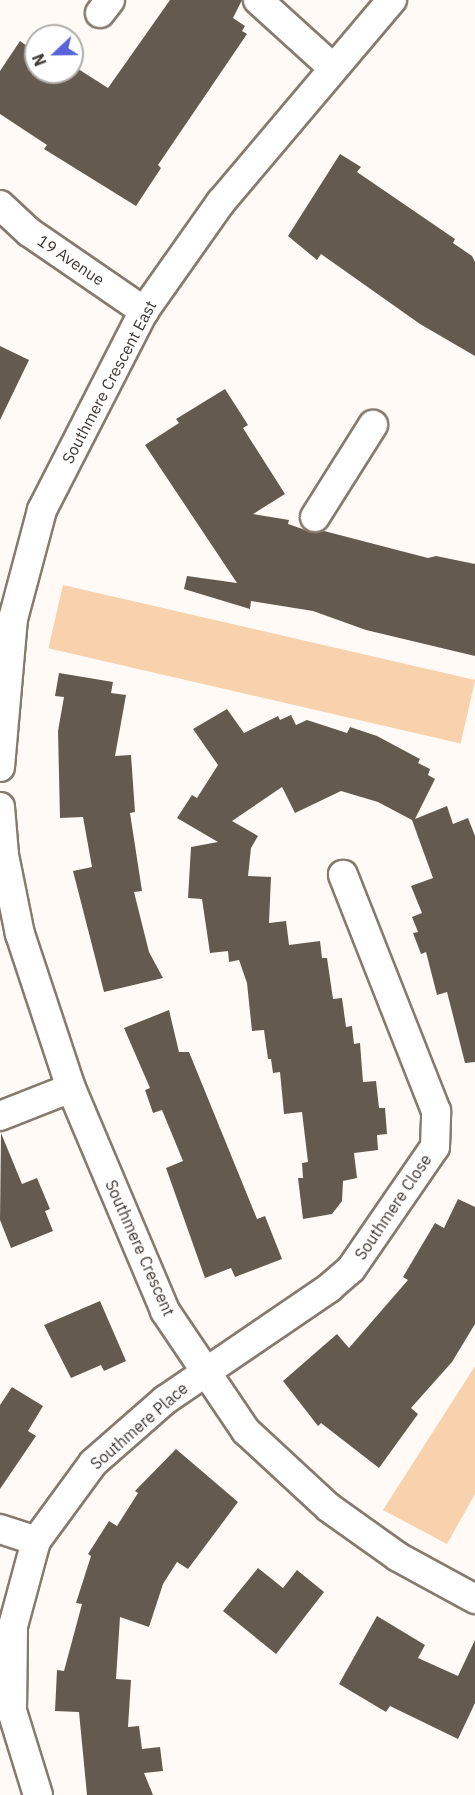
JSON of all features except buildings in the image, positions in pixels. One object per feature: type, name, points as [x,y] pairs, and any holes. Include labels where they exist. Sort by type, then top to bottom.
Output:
[{"type":"street","points":[[258,0],[332,67]]},
{"type":"street","name":"Southmere Crescent East","points":[[0,767],[14,619],[42,510],[144,311],[221,202],[332,67],[392,0]]},
{"type":"street","name":"19 Avenue","points":[[0,205],[29,232],[144,311]]},
{"type":"street","points":[[315,517],[373,425]]},
{"type":"street","points":[[0,807],[4,855],[20,934],[71,1088],[0,1116]]},
{"type":"street","name":"Southmere Close","points":[[203,1371],[329,1288],[351,1269],[435,1147],[436,1111],[343,875]]},
{"type":"street","name":"Southmere Crescent","points":[[71,1088],[165,1311],[203,1371],[246,1431],[328,1507],[399,1557],[475,1599]]},
{"type":"street","name":"Southmere Place","points":[[38,1795],[12,1711],[13,1626],[36,1541],[93,1463],[203,1371]]},
{"type":"street","points":[[0,1529],[36,1541]]},
{"type":"shaded area","points":[[63,585],[475,680],[461,743],[48,648]]},
{"type":"shaded area","points":[[475,1366],[475,1494],[447,1544],[383,1510]]}]
